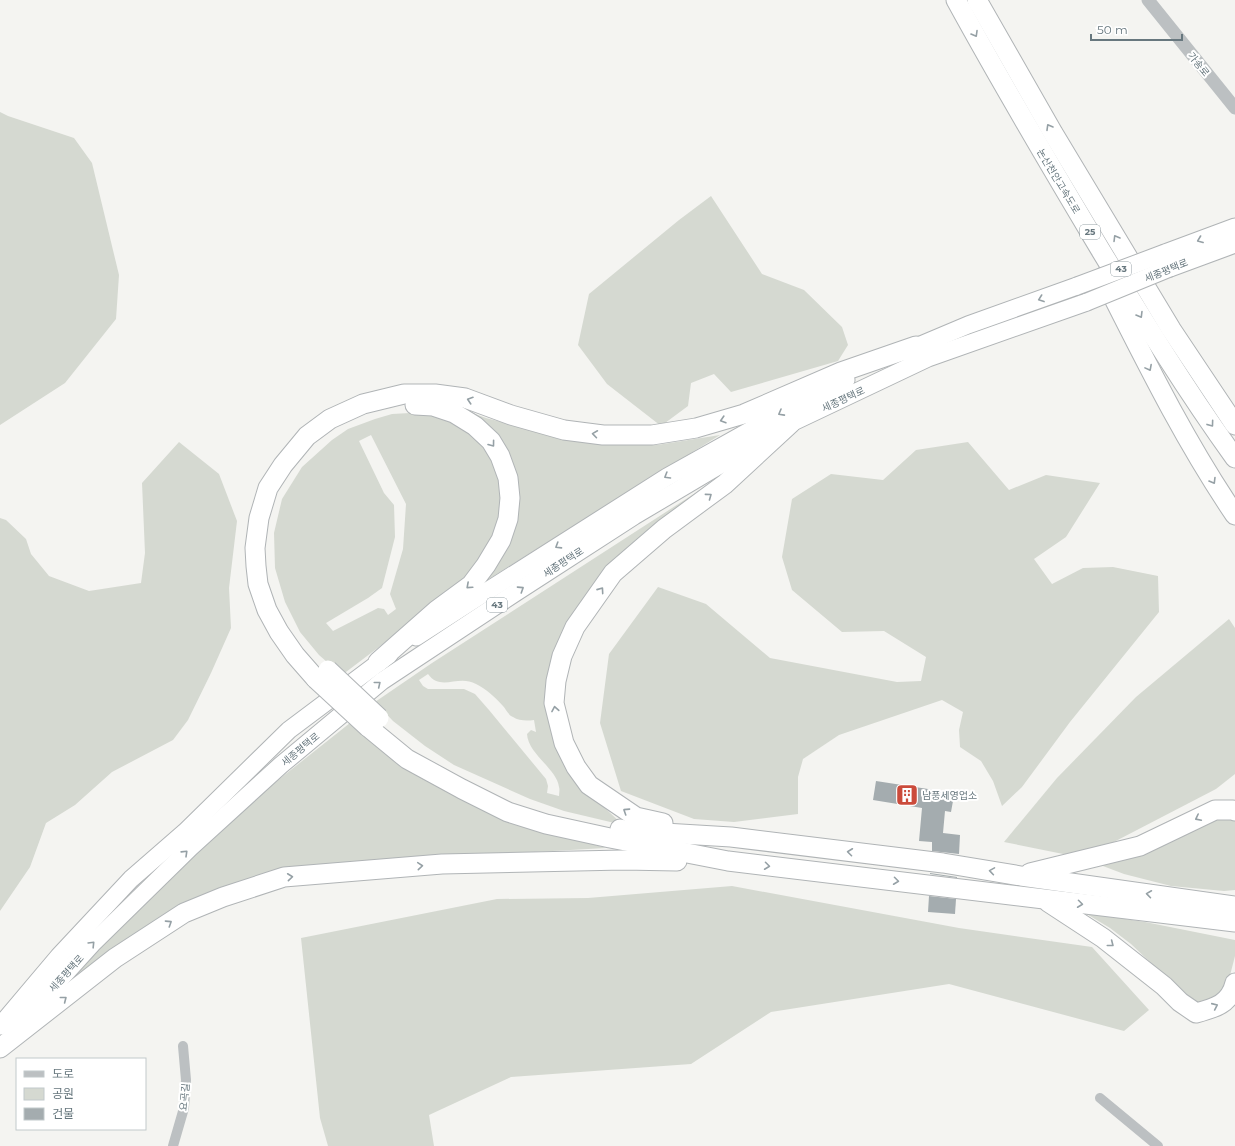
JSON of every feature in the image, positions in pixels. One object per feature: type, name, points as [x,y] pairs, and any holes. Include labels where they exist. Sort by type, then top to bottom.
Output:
[{"type":"highway","name":"논산천안고속도로","points":[[956,0],[1037,145],[1150,332],[1235,458]]},
{"type":"highway","name":"논산천안고속도로","points":[[976,0],[1057,140],[1171,329],[1235,425]]},
{"type":"highway","points":[[1037,145],[1147,365],[1178,423],[1218,490],[1235,515]]},
{"type":"highway","name":"세종평택로","points":[[0,1045],[92,944],[191,847],[281,765],[382,681],[634,516],[791,423],[928,358],[1087,302],[1235,226]]},
{"type":"highway","name":"세종평택로","points":[[0,1026],[59,956],[132,879],[185,832],[289,730],[378,662],[478,596],[666,477],[808,398],[916,346],[968,325],[1077,286],[1235,244]]},
{"type":"highway","points":[[1171,329],[1235,409]]},
{"type":"highway","points":[[916,346],[841,372],[744,414],[696,428],[652,436],[603,435],[564,430],[511,415],[465,398],[435,394],[404,394],[363,404],[330,419],[307,436],[283,465],[268,488],[259,518],[255,548],[258,584],[267,610],[279,632],[295,655],[322,674],[373,722],[407,759],[508,812],[546,824],[728,861],[1230,923]]},
{"type":"highway","points":[[322,674],[310,654],[291,630],[274,597],[268,576],[266,554],[268,528],[272,508],[280,491],[302,456],[338,426],[379,408],[403,405],[433,406],[454,413],[475,426],[491,441],[500,456],[508,478],[510,498],[508,518],[501,540],[486,565],[471,585],[437,610],[378,662]]},
{"type":"highway","points":[[731,837],[636,818],[589,785],[576,767],[564,743],[554,703],[556,682],[562,656],[575,627],[613,573],[664,529],[725,484],[791,423]]},
{"type":"highway","points":[[373,722],[415,750],[454,773],[497,795],[549,813],[586,822],[631,831],[731,837],[943,863],[1021,876],[1235,906]]},
{"type":"highway","points":[[1021,876],[1140,846],[1215,810],[1235,811]]},
{"type":"highway","points":[[0,1048],[115,958],[184,913],[223,897],[284,877],[442,864],[623,860],[728,861]]},
{"type":"highway","points":[[1187,899],[1235,895]]},
{"type":"highway","points":[[1043,899],[1103,938],[1164,986],[1180,1002],[1196,1013],[1214,1008],[1226,1001],[1234,989],[1235,983]]},
{"type":"street","name":"가송로","points":[[1148,0],[1235,108]]},
{"type":"street","name":"요곡길","points":[[173,1146],[184,1108],[186,1080],[183,1046]]},
{"type":"street","points":[[1100,1098],[1158,1146]]},
{"type":"green space","points":[[0,112],[74,138],[92,163],[119,275],[116,319],[65,383],[0,425]]},
{"type":"green space","points":[[711,196],[762,274],[804,290],[842,327],[848,345],[838,361],[731,392],[714,374],[691,383],[688,406],[661,426],[607,384],[578,345],[589,294],[679,220]]},
{"type":"green space","points":[[461,409],[486,418],[573,441],[627,445],[657,445],[720,435],[487,580],[519,502]]},
{"type":"green space","points":[[392,414],[435,414],[457,422],[486,446],[504,490],[497,536],[466,581],[342,675],[319,655],[300,632],[285,602],[275,568],[274,533],[282,499],[302,467],[332,440],[348,429]],"holes":[[[371,435],[406,504],[403,549],[390,594],[396,609],[388,615],[384,609],[378,608],[333,631],[326,623],[382,588],[395,537],[394,505],[384,493],[359,441]]]},
{"type":"green space","points":[[179,442],[219,474],[237,521],[229,588],[231,628],[188,720],[173,740],[112,772],[75,805],[46,823],[30,867],[0,911],[0,518],[6,520],[26,539],[31,554],[49,576],[89,591],[141,583],[145,553],[142,483]]},
{"type":"green space","points":[[968,442],[1009,490],[1046,475],[1100,483],[1066,537],[1034,559],[1052,584],[1083,568],[1113,567],[1158,576],[1159,612],[1070,722],[1022,787],[1002,806],[993,781],[981,761],[960,747],[959,730],[963,712],[942,700],[839,735],[803,759],[798,777],[798,814],[734,822],[694,819],[621,791],[600,723],[609,654],[658,587],[706,604],[770,658],[897,682],[921,681],[926,657],[884,631],[842,632],[792,590],[782,557],[792,499],[831,474],[883,480],[916,450]]},
{"type":"green space","points":[[717,479],[625,555],[549,684],[592,796],[623,825],[564,811],[530,799],[454,765],[425,746],[393,721],[375,702],[432,663]],"holes":[[[428,674],[438,682],[469,681],[483,688],[494,696],[511,716],[520,720],[534,720],[536,732],[531,730],[527,734],[529,741],[537,755],[557,780],[559,796],[547,793],[548,786],[546,779],[475,694],[464,689],[428,689],[423,686],[419,680]]]},
{"type":"green space","points":[[1229,619],[1235,628],[1235,774],[1216,789],[1083,858],[1004,842],[1057,778],[1136,697]]},
{"type":"green space","points":[[350,723],[574,839],[606,848],[334,863],[284,870],[224,888],[181,904],[149,925],[61,990],[129,917],[204,843],[263,792]]},
{"type":"green space","points":[[1217,816],[1235,819],[1235,890],[1224,891],[1171,886],[1124,874],[1095,863]]},
{"type":"green space","points":[[732,886],[959,928],[1092,947],[1149,1010],[1124,1031],[949,984],[771,1012],[691,1064],[511,1077],[429,1115],[434,1146],[328,1146],[320,1118],[301,938],[497,899],[588,898]]},
{"type":"green space","points":[[1085,913],[1145,922],[1235,940],[1235,956],[1226,991],[1200,1005],[1175,986],[1131,944],[1110,928]]},
{"type":"building","points":[[876,781],[941,791],[939,799],[953,801],[951,812],[945,811],[943,833],[960,835],[959,854],[932,851],[932,842],[919,841],[922,808],[873,800]]},
{"type":"building","points":[[930,874],[957,877],[957,878]]},
{"type":"building","points":[[929,896],[956,899],[955,914],[928,912]]},
{"type":"place","name":"남풍세영업소","points":[[907,795]]}]
